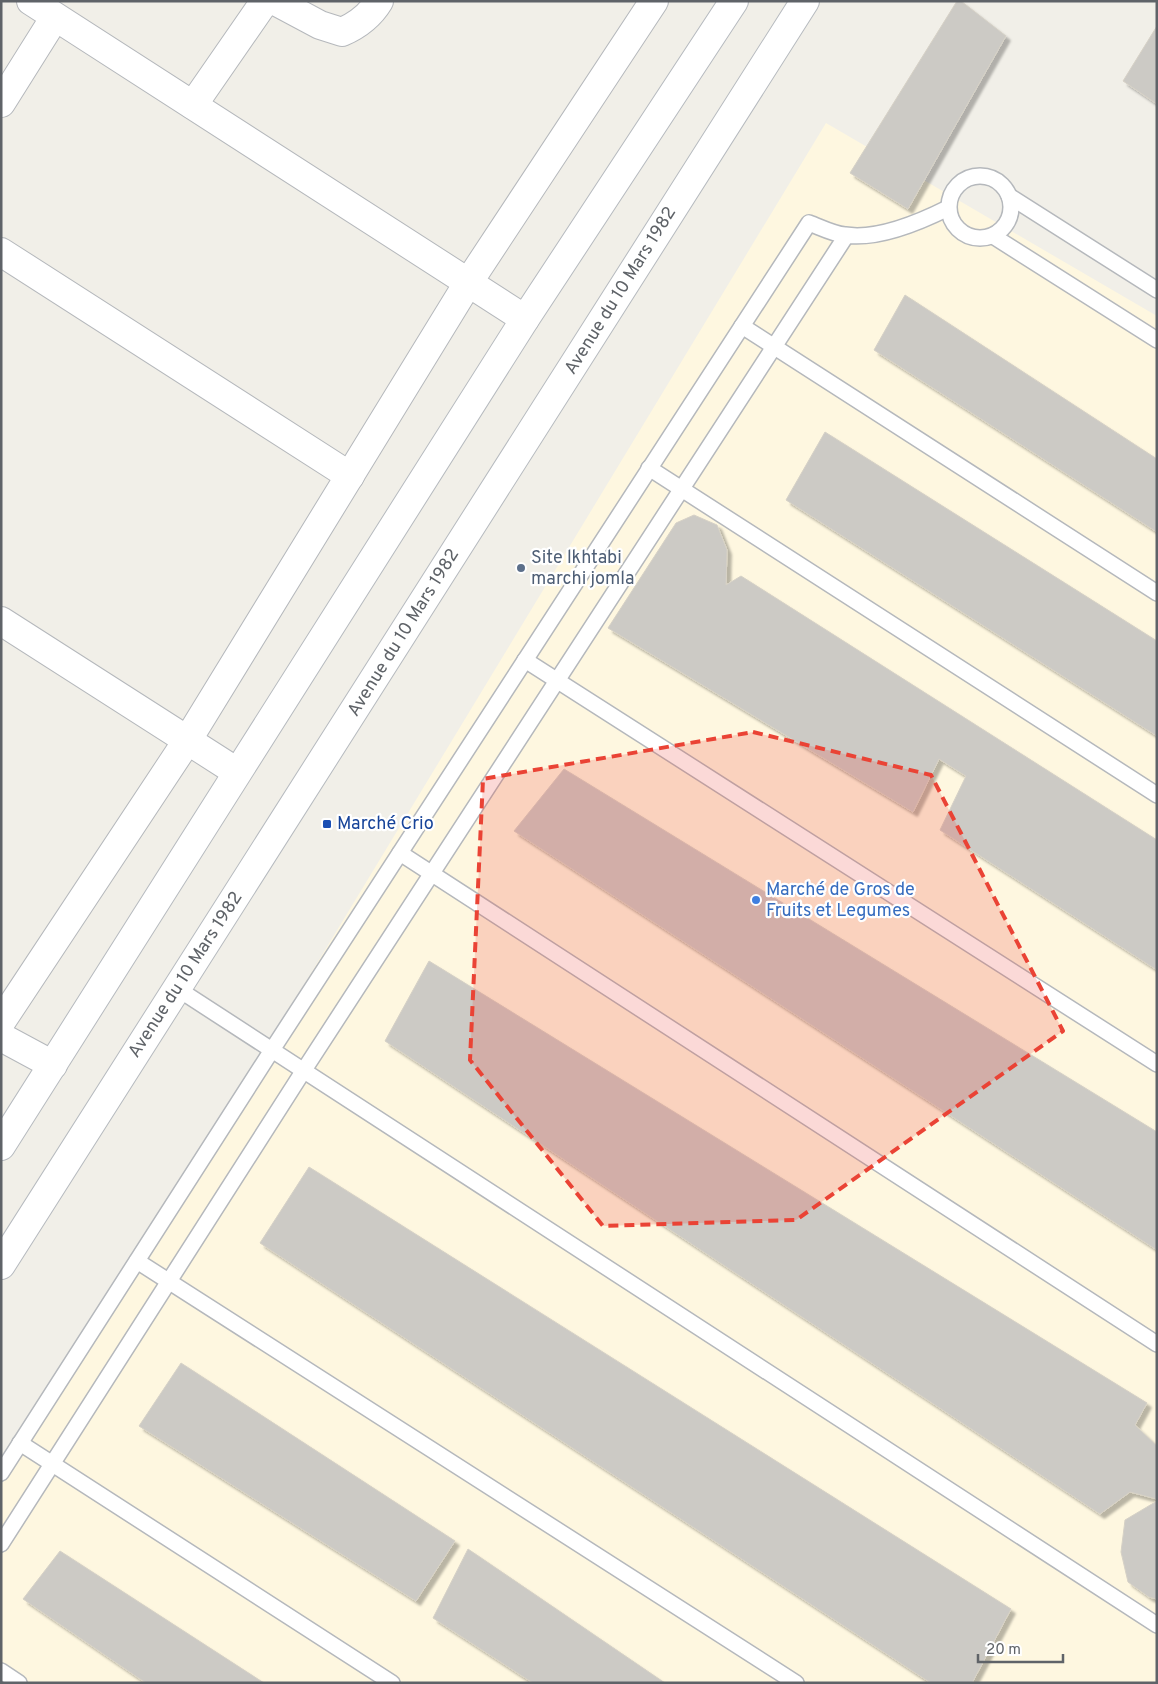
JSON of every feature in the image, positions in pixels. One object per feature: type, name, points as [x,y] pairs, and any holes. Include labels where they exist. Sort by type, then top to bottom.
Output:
[{"type":"street","points":[[31,1],[525,319]]},
{"type":"street","points":[[193,105],[265,1]]},
{"type":"street","points":[[275,1],[320,25],[342,32],[356,26],[373,10],[379,1]]},
{"type":"street","points":[[1,1022],[187,741],[468,283],[654,1]]},
{"type":"street","points":[[1,1146],[525,319],[734,1]]},
{"type":"street","name":"Avenue du 10 Mars 1982","points":[[1,1264],[178,989],[805,1]]},
{"type":"street","points":[[1,103],[55,16]]},
{"type":"street","points":[[1,252],[350,476]]},
{"type":"street","points":[[1,621],[237,772]]},
{"type":"street","points":[[1,1037],[53,1065]]},
{"type":"lane","points":[[1009,196],[1011,212],[1005,226],[993,236],[978,238],[963,234],[953,223],[948,208],[952,191],[965,179],[982,175],[999,181],[1009,196],[1157,290]]},
{"type":"lane","points":[[1,1473],[272,1050],[809,223],[846,236],[888,231],[909,225],[948,208]]},
{"type":"lane","points":[[1,1544],[304,1070],[846,236]]},
{"type":"lane","points":[[993,236],[1157,340]]},
{"type":"lane","points":[[742,326],[1157,593]]},
{"type":"lane","points":[[650,468],[1157,795]]},
{"type":"lane","points":[[525,660],[1157,1064]]},
{"type":"lane","points":[[400,853],[1157,1344]]},
{"type":"lane","points":[[178,989],[1157,1625]]},
{"type":"lane","points":[[137,1261],[796,1683]]},
{"type":"lane","points":[[20,1443],[392,1683]]},
{"type":"lane","points":[[1,1671],[19,1683]]},
{"type":"highlighted area","points":[[753,732],[931,775],[1063,1031],[796,1220],[603,1226],[470,1060],[483,779]]},
{"type":"shaded area","name":"Marché de Gros de Fruits et Legumes","points":[[826,123],[1157,316],[1157,1683],[1,1683],[1,1485]]},
{"type":"building","points":[[957,1],[961,1],[1006,36],[908,209],[850,173]]},
{"type":"building","points":[[1157,26],[1157,104],[1123,81]]},
{"type":"building","points":[[905,295],[1157,459],[1157,532],[874,350]]},
{"type":"building","points":[[825,432],[1157,641],[1157,736],[786,500]]},
{"type":"building","points":[[694,515],[717,525],[727,550],[726,585],[741,576],[1157,840],[1157,970],[940,830],[966,776],[939,759],[913,812],[608,628],[676,523]]},
{"type":"building","points":[[564,769],[1157,1132],[1157,1250],[514,831]]},
{"type":"building","points":[[429,961],[1147,1403],[1135,1425],[1157,1446],[1157,1499],[1130,1492],[1100,1514],[385,1041]]},
{"type":"building","points":[[309,1167],[1011,1609],[972,1683],[931,1683],[260,1243]]},
{"type":"building","points":[[181,1363],[455,1541],[416,1601],[139,1426]]},
{"type":"building","points":[[1157,1501],[1157,1599],[1149,1597],[1128,1582],[1121,1552],[1125,1520]]},
{"type":"building","points":[[468,1549],[665,1683],[533,1683],[433,1618]]},
{"type":"building","points":[[60,1551],[264,1683],[146,1683],[23,1599]]},
{"type":"place","name":"Site lkhtabi marchi jomla","points":[[521,568]]},
{"type":"place","name":"Marché Crio","points":[[327,824]]},
{"type":"place","name":"Marché de Gros de Fruits et Legumes","points":[[756,900]]}]
